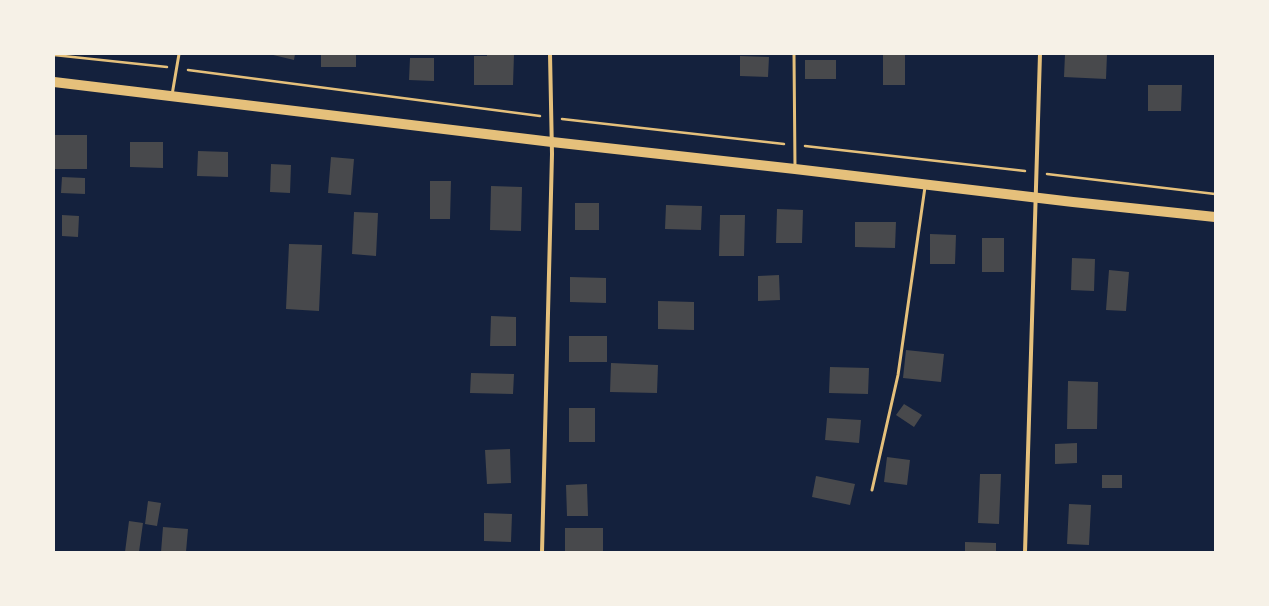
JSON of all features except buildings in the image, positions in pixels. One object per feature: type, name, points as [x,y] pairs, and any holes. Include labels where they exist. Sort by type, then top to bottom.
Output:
[{"type":"main road","points":[[54,82],[552,142],[1215,217]]},
{"type":"street","points":[[542,552],[552,142],[550,54]]},
{"type":"street","points":[[1025,552],[1040,54]]},
{"type":"lane","points":[[172,97],[179,54]]},
{"type":"lane","points":[[794,54],[795,169]]},
{"type":"lane","points":[[872,490],[898,375],[925,185]]},
{"type":"path","points":[[54,55],[177,68],[551,118],[1036,172],[1215,194]]}]
